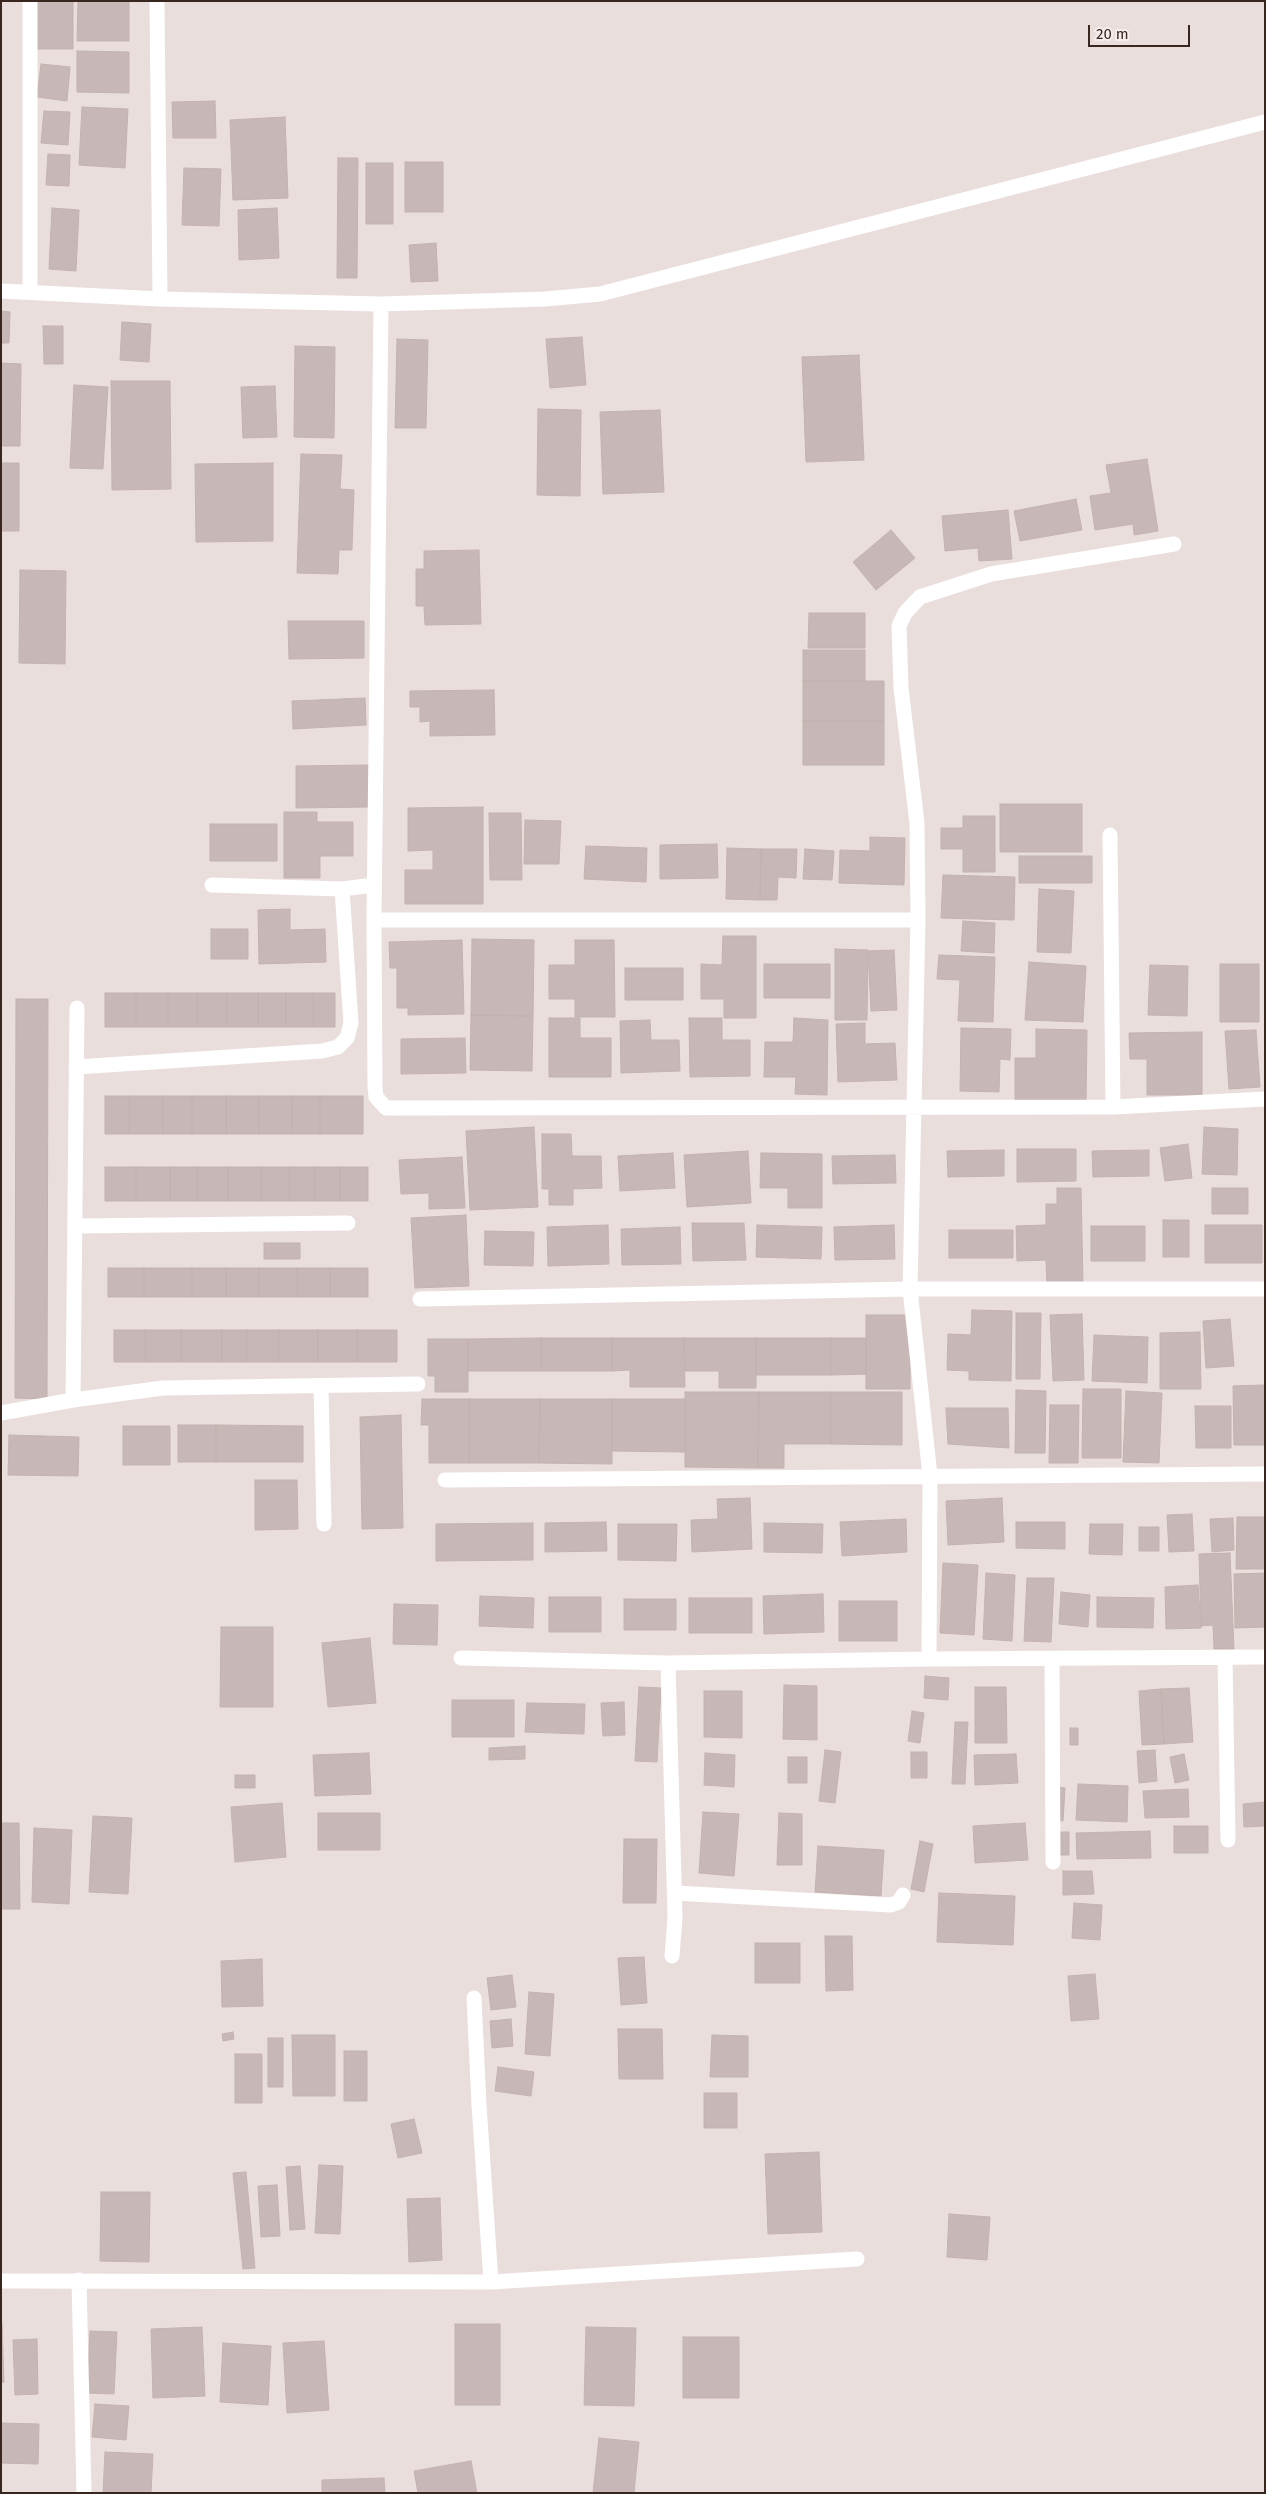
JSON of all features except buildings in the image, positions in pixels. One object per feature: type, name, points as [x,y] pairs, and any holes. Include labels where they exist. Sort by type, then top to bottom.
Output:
[{"type":"street","points":[[30,1],[30,291]]},
{"type":"street","points":[[157,1],[160,299]]},
{"type":"street","points":[[1,290],[160,299],[381,304],[545,299],[600,294],[1137,155],[1203,136],[1265,122]]},
{"type":"street","points":[[381,304],[374,885],[375,1087],[376,1097],[386,1108],[913,1109],[1113,1107],[1265,1100]]},
{"type":"street","points":[[930,1660],[930,1476],[910,1290],[918,920],[917,823],[901,688],[899,626],[908,608],[920,597],[991,574],[1174,544]]},
{"type":"street","points":[[1110,835],[1113,1107]]},
{"type":"street","points":[[212,885],[342,889],[374,885]]},
{"type":"street","points":[[76,1067],[322,1051],[338,1047],[347,1038],[351,1023],[342,889]]},
{"type":"street","points":[[374,920],[918,920]]},
{"type":"street","points":[[72,1400],[77,1008]]},
{"type":"street","points":[[75,1226],[348,1223]]},
{"type":"street","points":[[420,1298],[910,1290],[1265,1290]]},
{"type":"street","points":[[1,1413],[72,1400],[163,1388],[418,1384]]},
{"type":"street","points":[[320,1386],[324,1524]]},
{"type":"street","points":[[445,1480],[1265,1474]]},
{"type":"street","points":[[1225,1657],[1228,1840]]},
{"type":"street","points":[[461,1658],[668,1663],[1265,1657]]},
{"type":"street","points":[[1052,1659],[1053,1862]]},
{"type":"street","points":[[668,1663],[675,1893],[672,1956]]},
{"type":"street","points":[[675,1893],[892,1905],[899,1902],[903,1895]]},
{"type":"street","points":[[474,1998],[491,2282]]},
{"type":"street","points":[[1,2281],[491,2282],[857,2259]]},
{"type":"street","points":[[79,2280],[84,2493]]}]
